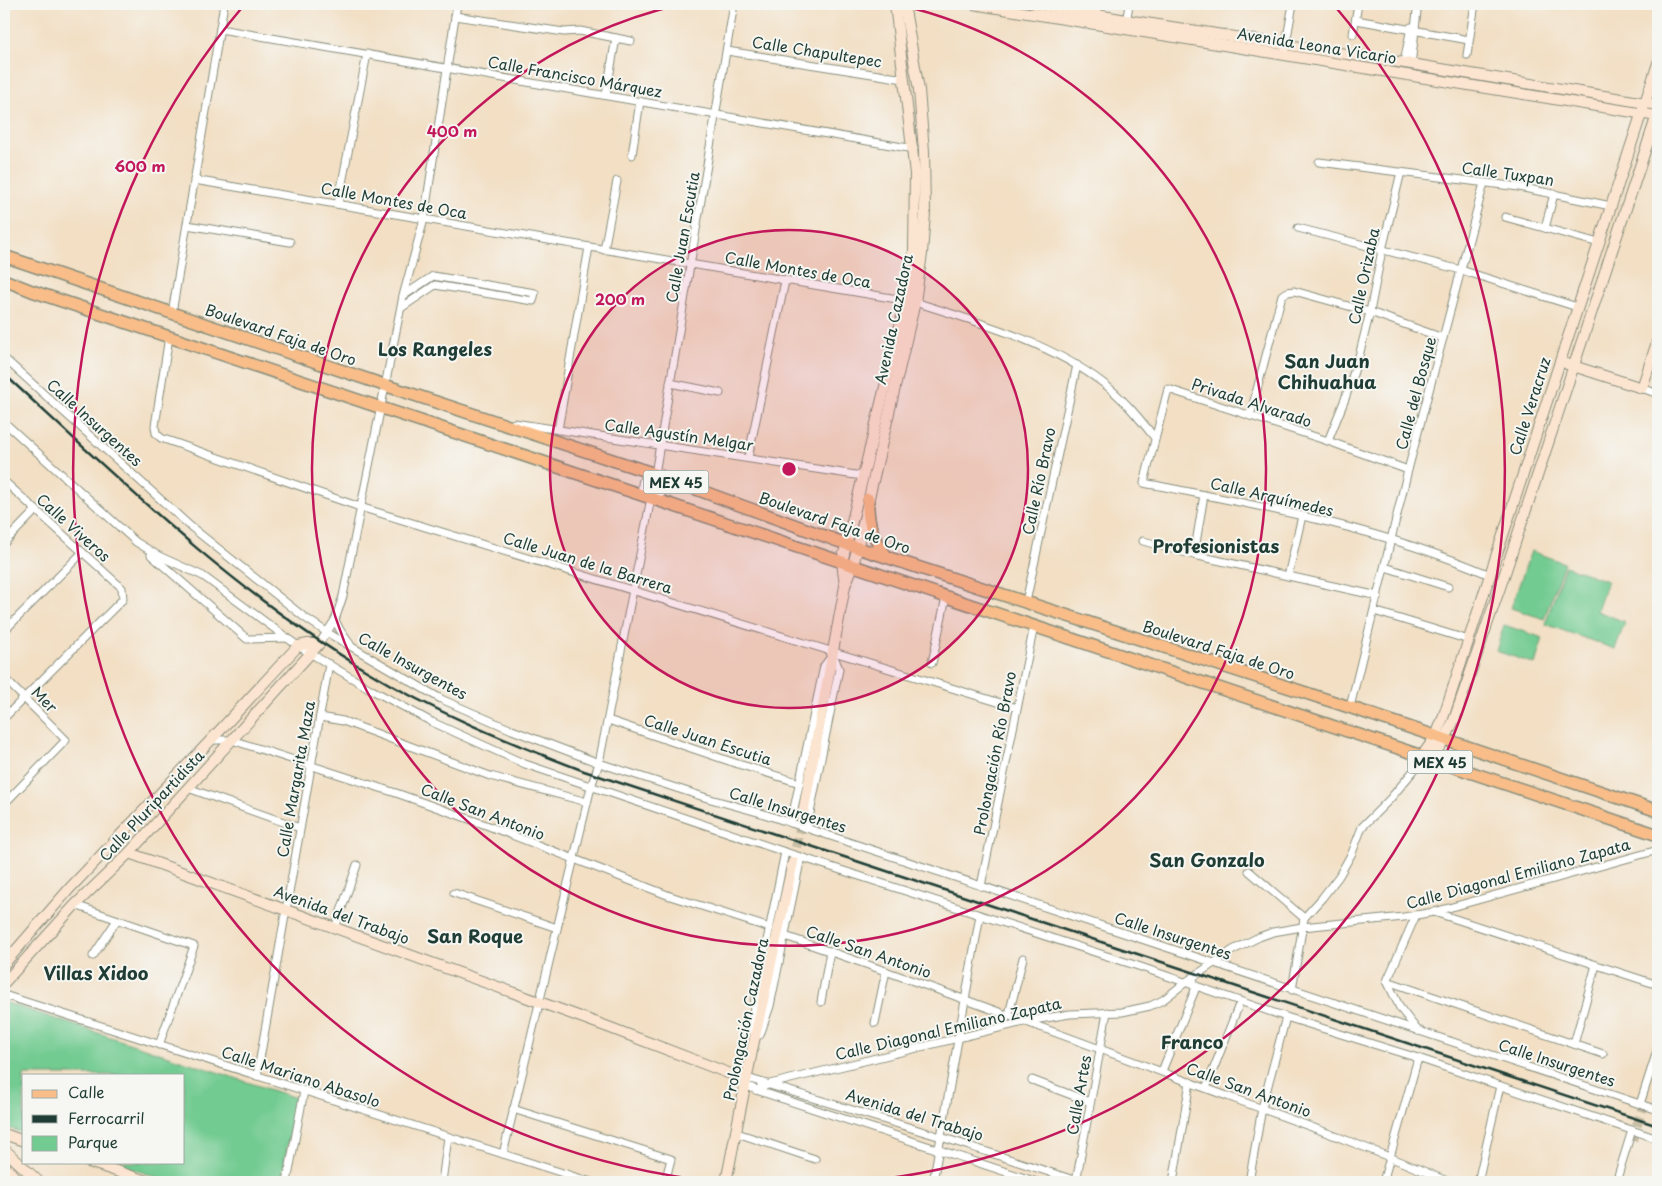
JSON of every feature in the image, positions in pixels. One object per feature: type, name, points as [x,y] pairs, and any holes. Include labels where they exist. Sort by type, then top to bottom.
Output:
[{"type":"main road","name":"Boulevard Faja de Oro","points":[[4,256],[384,385],[655,474],[852,546],[1350,707],[1658,811]]},
{"type":"main road","name":"MEX 45","points":[[4,280],[169,338],[1658,835]]},
{"type":"main road","points":[[868,499],[868,515],[871,530],[887,557]]},
{"type":"main road","points":[[1222,689],[1230,668]]},
{"type":"street","points":[[172,313],[224,4]]},
{"type":"street","name":"Calle Pluripartidista","points":[[4,983],[75,905],[129,853],[319,644],[335,620],[342,601],[400,308],[424,219],[456,4]]},
{"type":"street","name":"Calle Juan Escutia","points":[[655,474],[734,4]]},
{"type":"street","name":"Avenida Leona Vicario","points":[[973,4],[1285,49],[1408,64],[1658,105]]},
{"type":"street","name":"Avenida Leona Vicario","points":[[1035,4],[1125,25]]},
{"type":"street","points":[[1125,25],[1129,4]]},
{"type":"street","points":[[1285,49],[1293,4]]},
{"type":"street","points":[[1353,34],[1358,4]]},
{"type":"street","points":[[1408,64],[1418,4]]},
{"type":"street","points":[[1467,54],[1475,4]]},
{"type":"street","name":"Avenida Cazadora","points":[[852,546],[868,499],[910,302],[915,226],[915,174],[904,79],[900,5]]},
{"type":"street","name":"Avenida Cazadora","points":[[852,546],[862,476],[922,254],[924,151],[919,90],[900,5]]},
{"type":"street","points":[[455,16],[564,32],[580,31],[630,41]]},
{"type":"street","points":[[1356,20],[1470,40]]},
{"type":"street","name":"Calle Francisco Márquez","points":[[220,28],[924,151]]},
{"type":"street","points":[[606,95],[616,38]]},
{"type":"street","name":"Avenida Leona Vicario","points":[[1285,49],[1641,114],[1657,114]]},
{"type":"street","name":"Calle Chapultepec","points":[[727,51],[904,79]]},
{"type":"street","points":[[338,204],[367,54]]},
{"type":"street","name":"Calle Veracruz","points":[[1440,737],[1444,718],[1490,575],[1658,63]]},
{"type":"street","points":[[632,156],[640,101]]},
{"type":"street","name":"Calle Veracruz","points":[[1427,757],[1454,720],[1502,582],[1657,114]]},
{"type":"street","name":"Calle Tuxpan","points":[[1319,162],[1484,183],[1554,194],[1611,206]]},
{"type":"street","name":"Calle Orizaba","points":[[1328,441],[1353,373],[1370,312],[1382,250],[1401,172]]},
{"type":"street","name":"Calle Montes de Oca","points":[[194,180],[910,302],[977,322],[1039,345],[1078,366],[1104,384],[1131,409],[1155,438]]},
{"type":"street","points":[[604,250],[617,181]]},
{"type":"street","name":"Calle del Bosque","points":[[1350,707],[1408,470],[1484,183]]},
{"type":"street","points":[[1616,189],[1630,193]]},
{"type":"street","points":[[1545,228],[1554,194]]},
{"type":"street","points":[[1504,217],[1599,242]]},
{"type":"street","points":[[187,225],[290,242]]},
{"type":"street","points":[[1298,228],[1461,270],[1577,307]]},
{"type":"street","points":[[558,430],[589,247]]},
{"type":"street","points":[[400,308],[435,285],[533,301],[535,293],[433,276],[403,296]]},
{"type":"street","points":[[748,458],[785,280]]},
{"type":"street","points":[[478,292],[480,284]]},
{"type":"street","points":[[1250,416],[1282,295],[1288,292],[1294,291],[1370,312],[1444,338]]},
{"type":"street","name":"Calle Juan de la Barrera","points":[[169,338],[155,426],[156,433],[161,438],[360,507],[633,590],[833,654],[1017,708]]},
{"type":"street","points":[[1642,388],[1658,339]]},
{"type":"street","name":"Calle Insurgentes","points":[[4,358],[190,526],[304,617],[328,633],[459,707],[512,730],[599,763],[791,823],[804,824],[981,886],[1658,1110]]},
{"type":"street","points":[[1559,362],[1658,394]]},
{"type":"street","name":"Calle Río Bravo","points":[[1026,602],[1078,366]]},
{"type":"street","points":[[670,383],[720,393]]},
{"type":"street","name":"Privada Alvarado","points":[[1155,438],[1168,389],[1328,441],[1408,470]]},
{"type":"street","name":"Calle Agustín Melgar","points":[[491,420],[862,476]]},
{"type":"street","points":[[4,422],[246,640],[289,638]]},
{"type":"street","name":"Calle Arquímedes","points":[[1155,438],[1144,483],[1302,516],[1392,540],[1442,556],[1490,575]]},
{"type":"street","points":[[655,474],[665,487],[662,493],[650,498],[643,492],[641,487],[643,480],[655,474]]},
{"type":"street","name":"Calle Viveros","points":[[4,481],[122,588],[124,594],[123,599],[24,698]]},
{"type":"street","points":[[1194,555],[1204,495]]},
{"type":"street","points":[[502,1154],[587,802],[599,763],[650,498]]},
{"type":"street","points":[[4,543],[36,510]]},
{"type":"street","points":[[1288,576],[1302,516]]},
{"type":"street","points":[[1143,541],[1194,555],[1378,596]]},
{"type":"street","points":[[136,542],[159,556],[203,576],[298,646],[372,690],[432,722],[525,764],[785,852],[797,860],[980,915],[1186,982]]},
{"type":"street","points":[[845,586],[842,562],[852,546]]},
{"type":"street","points":[[804,824],[845,586],[853,566],[852,546]]},
{"type":"street","points":[[4,631],[82,553]]},
{"type":"street","points":[[1385,567],[1448,587]]},
{"type":"street","points":[[932,663],[946,597]]},
{"type":"street","points":[[1374,610],[1469,640]]},
{"type":"street","points":[[335,620],[343,635],[358,650]]},
{"type":"street","name":"Prolongación Río Bravo","points":[[981,886],[1034,626]]},
{"type":"street","points":[[298,646],[319,644]]},
{"type":"street","name":"Calle Pluripartidista","points":[[4,963],[70,888],[212,740],[298,646]]},
{"type":"street","points":[[791,823],[824,666],[833,654]]},
{"type":"street","name":"Calle Margarita Maza","points":[[257,1076],[329,664]]},
{"type":"street","name":"Mer","points":[[4,678],[66,740],[4,804]]},
{"type":"street","points":[[4,718],[24,698]]},
{"type":"street","points":[[320,717],[343,721],[490,776],[587,802]]},
{"type":"street","name":"Calle Juan Escutia","points":[[608,720],[735,763],[800,782]]},
{"type":"street","name":"Calle San Antonio","points":[[212,740],[232,740],[312,765],[486,826],[670,896],[770,928]]},
{"type":"street","points":[[1292,990],[1304,918],[1339,876],[1352,852],[1362,827],[1427,757]]},
{"type":"street","points":[[188,788],[300,828]]},
{"type":"street","points":[[143,812],[155,823]]},
{"type":"street","name":"Calle Diagonal Emiliano Zapata","points":[[748,1083],[770,1084],[1028,1022],[1070,1014],[1136,1010],[1163,1000],[1186,982],[1194,984],[1212,963],[1259,937],[1287,929],[1434,912],[1658,850]]},
{"type":"street","points":[[753,1046],[754,1004],[785,852]]},
{"type":"street","name":"Avenida del Trabajo","points":[[129,853],[539,1002],[748,1083],[1037,1182]]},
{"type":"street","points":[[753,1046],[759,1037],[770,1006],[797,860]]},
{"type":"street","name":"Prolongación Cazadora","points":[[726,1182],[748,1083],[753,1046],[797,860]]},
{"type":"street","points":[[335,928],[357,865]]},
{"type":"street","points":[[1249,871],[1304,918]]},
{"type":"street","points":[[454,893],[557,928]]},
{"type":"street","points":[[75,905],[194,946],[160,1045]]},
{"type":"street","points":[[1434,912],[1658,985]]},
{"type":"street","points":[[933,1182],[980,915]]},
{"type":"street","points":[[1416,915],[1387,981],[1400,1008],[1418,1031]]},
{"type":"street","points":[[93,956],[117,920]]},
{"type":"street","name":"Calle San Antonio","points":[[784,936],[1009,1014],[1262,1108],[1390,1157],[1448,1182]]},
{"type":"street","points":[[822,1002],[830,952]]},
{"type":"street","points":[[1009,1014],[1023,958]]},
{"type":"street","points":[[1574,1044],[1596,965]]},
{"type":"street","points":[[875,1023],[886,971]]},
{"type":"street","points":[[1387,981],[1603,1054]]},
{"type":"street","points":[[1162,1071],[1194,984],[1286,1017],[1418,1058],[1658,1139]]},
{"type":"street","name":"Calle Mariano Abasolo","points":[[4,995],[502,1154],[566,1178],[591,1182]]},
{"type":"street","points":[[1206,1088],[1238,1007]]},
{"type":"street","points":[[1392,1023],[1400,1008]]},
{"type":"street","name":"Calle Artes","points":[[1077,1182],[1107,1012]]},
{"type":"street","points":[[1249,1182],[1262,1108],[1286,1017]]},
{"type":"street","points":[[1640,1104],[1658,1048]]},
{"type":"street","points":[[1383,1182],[1418,1058]]},
{"type":"street","points":[[1032,1080],[1090,1102]]},
{"type":"street","points":[[1173,1182],[1190,1082]]},
{"type":"street","name":"Avenida del Trabajo","points":[[748,1083],[770,1084],[941,1137],[1077,1182]]},
{"type":"street","points":[[1478,1182],[1500,1086]]},
{"type":"street","points":[[287,1182],[304,1091]]},
{"type":"street","points":[[513,1110],[671,1159],[666,1182]]},
{"type":"street","points":[[1616,1182],[1632,1130]]},
{"type":"street","points":[[4,1134],[22,1140]]},
{"type":"street","points":[[736,1134],[815,1159]]},
{"type":"street","points":[[442,1182],[448,1137]]},
{"type":"street","points":[[4,1149],[39,1182]]},
{"type":"street","points":[[94,1164],[132,1179],[149,1182]]},
{"type":"street","points":[[4,1166],[20,1182]]},
{"type":"green space","points":[[1531,551],[1564,563],[1544,619],[1511,608]]},
{"type":"green space","points":[[1565,566],[1607,581],[1597,611],[1625,622],[1615,649],[1545,624]]},
{"type":"green space","points":[[1504,625],[1543,638],[1535,664],[1496,651]]},
{"type":"green space","points":[[4,1002],[296,1098],[281,1182],[172,1182],[117,1164],[185,1164],[185,1074],[22,1074],[22,1132],[4,1127]]},
{"type":"tunnel","points":[[793,862],[802,819]]},
{"type":"tunnel","points":[[1632,1140],[1646,1097]]},
{"type":"railway","points":[[4,374],[133,493],[222,569],[268,605],[316,639],[365,670],[445,713],[527,749],[584,771],[1658,1126]]},
{"type":"district","name":"Los Rangeles","points":[[435,348]]},
{"type":"district","name":"San Juan Chihuahua","points":[[1327,370]]},
{"type":"district","name":"Profesionistas","points":[[1216,545]]},
{"type":"district","name":"San Gonzalo","points":[[1207,859]]},
{"type":"district","name":"San Roque","points":[[475,935]]},
{"type":"district","name":"Villas Xidoo","points":[[96,972]]},
{"type":"district","name":"Franco","points":[[1192,1041]]}]
